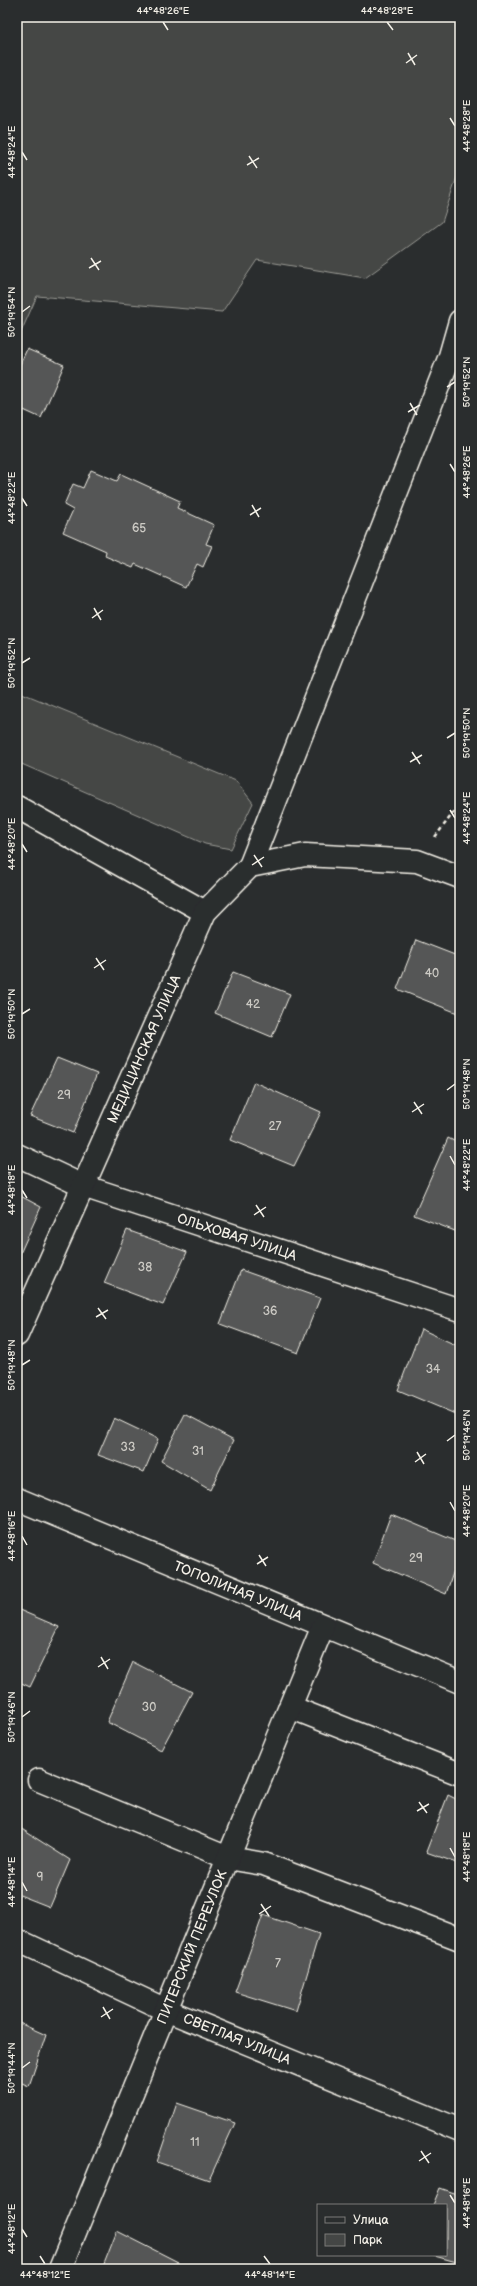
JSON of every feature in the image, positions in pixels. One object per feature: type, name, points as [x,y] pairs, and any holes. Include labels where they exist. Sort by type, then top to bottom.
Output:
[{"type":"street","points":[[250,866],[450,356],[460,321]]},
{"type":"street","points":[[17,807],[205,912]]},
{"type":"street","points":[[250,866],[305,854],[417,861],[460,876]]},
{"type":"street","name":"МЕДИЦИНСКАЯ УЛИЦА","points":[[17,1335],[205,912],[250,866]]},
{"type":"street","name":"ОЛЬХОВАЯ УЛИЦА","points":[[17,1155],[84,1186],[460,1310]]},
{"type":"street","name":"ТОПОЛИНАЯ УЛИЦА","points":[[17,1499],[460,1682]]},
{"type":"street","name":"ПИТЕРСКИЙ ПЕРЕУЛОК","points":[[60,2269],[323,1626]]},
{"type":"street","points":[[290,1707],[460,1774]]},
{"type":"street","points":[[38,1780],[228,1858],[264,1864],[460,1939]]},
{"type":"street","name":"СВЕТЛАЯ УЛИЦА","points":[[17,1940],[166,2010],[460,2130]]},
{"type":"path","points":[[417,861],[460,804]]},
{"type":"green space","points":[[17,17],[460,17],[460,168],[442,222],[365,278],[257,260],[222,312],[37,296],[17,341]]},
{"type":"green space","points":[[17,691],[236,781],[253,803],[231,849],[205,844],[17,762]]},
{"type":"building","points":[[27,349],[64,365],[41,418],[17,407],[17,371]]},
{"type":"building","points":[[91,470],[117,481],[121,474],[180,501],[177,508],[214,525],[206,544],[212,546],[203,567],[197,564],[186,587],[135,564],[133,568],[105,556],[106,551],[63,532],[73,510],[64,505],[73,484],[83,488]]},
{"type":"building","points":[[416,940],[460,957],[460,1014],[397,989]]},
{"type":"building","points":[[233,972],[290,994],[272,1037],[215,1013]]},
{"type":"building","points":[[57,1058],[97,1074],[73,1133],[30,1116]]},
{"type":"building","points":[[254,1082],[321,1112],[294,1166],[230,1140]]},
{"type":"building","points":[[448,1138],[460,1144],[460,1233],[414,1215]]},
{"type":"building","points":[[17,1194],[41,1207],[18,1258],[17,1258]]},
{"type":"building","points":[[127,1230],[187,1252],[163,1305],[104,1283]]},
{"type":"building","points":[[241,1270],[320,1298],[298,1353],[220,1324]]},
{"type":"building","points":[[421,1329],[460,1347],[460,1416],[398,1390]]},
{"type":"building","points":[[185,1414],[234,1440],[210,1490],[161,1461]]},
{"type":"building","points":[[114,1418],[158,1439],[144,1472],[98,1455]]},
{"type":"building","points":[[391,1514],[460,1543],[460,1552],[446,1594],[373,1563]]},
{"type":"building","points":[[17,1609],[59,1627],[30,1687],[17,1681]]},
{"type":"building","points":[[133,1662],[192,1692],[161,1750],[107,1722]]},
{"type":"building","points":[[448,1795],[460,1801],[460,1864],[426,1852]]},
{"type":"building","points":[[20,1828],[70,1860],[50,1907],[17,1894],[17,1833]]},
{"type":"building","points":[[263,1915],[319,1934],[296,2011],[235,1992]]},
{"type":"building","points":[[17,2022],[46,2035],[29,2086],[17,2081]]},
{"type":"building","points":[[177,2103],[235,2123],[209,2180],[157,2162]]},
{"type":"building","points":[[440,2188],[460,2195],[460,2263],[435,2256],[447,2256],[447,2204],[433,2204]]},
{"type":"building","points":[[117,2231],[178,2262],[175,2269],[102,2269]]}]
